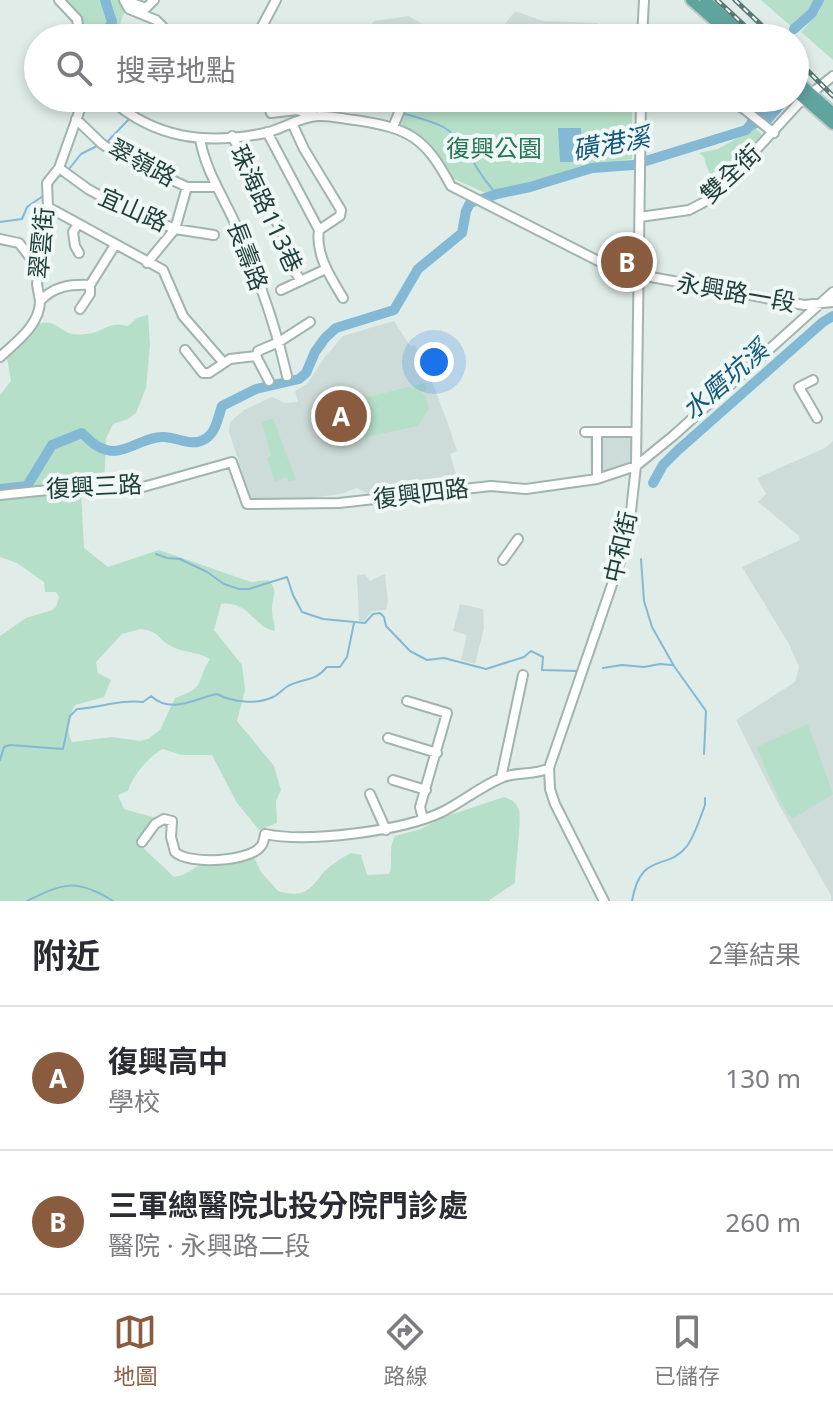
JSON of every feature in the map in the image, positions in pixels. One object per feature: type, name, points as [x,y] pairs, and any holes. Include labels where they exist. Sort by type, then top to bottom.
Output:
[{"type":"main road","points":[[691,0],[718,24]]},
{"type":"main road","points":[[705,0],[732,24]]},
{"type":"main road","points":[[809,99],[833,113]]},
{"type":"main road","points":[[809,101],[833,124]]},
{"type":"street","points":[[59,0],[77,19],[78,24]]},
{"type":"street","points":[[124,0],[146,8],[154,0]]},
{"type":"street","points":[[124,0],[129,9],[160,24]]},
{"type":"street","points":[[264,24],[276,0]]},
{"type":"street","points":[[643,24],[644,0]]},
{"type":"street","name":"雙全街","points":[[809,91],[833,76]]},
{"type":"street","name":"翠雲街","points":[[40,301],[37,284],[48,207],[47,183],[59,168],[79,112]]},
{"type":"street","points":[[125,112],[153,127],[200,139],[267,132],[316,116]]},
{"type":"street","points":[[303,112],[393,127],[399,112]]},
{"type":"street","name":"中和街","points":[[549,768],[626,547],[636,466],[641,112]]},
{"type":"street","points":[[748,112],[774,133]]},
{"type":"street","name":"雙全街","points":[[640,217],[689,210],[701,204],[721,190],[790,112]]},
{"type":"street","name":"翠嶺路","points":[[76,119],[102,144],[119,155],[187,187],[216,187]]},
{"type":"street","points":[[292,123],[341,210],[340,216],[319,230]]},
{"type":"street","name":"永興路一段","points":[[393,127],[423,145],[436,159],[451,186],[618,271],[817,306],[833,302]]},
{"type":"street","points":[[267,132],[319,230],[317,241],[326,269],[343,298]]},
{"type":"street","name":"珠海路113巷","points":[[232,136],[287,242],[287,260],[301,281]]},
{"type":"street","name":"長壽路","points":[[200,139],[206,164],[238,229],[279,342],[287,376]]},
{"type":"street","name":"宜山路","points":[[59,168],[115,204],[175,229],[214,235]]},
{"type":"street","points":[[147,263],[175,229],[187,187]]},
{"type":"street","points":[[48,207],[163,270],[183,316],[223,362]]},
{"type":"street","points":[[78,224],[73,232],[79,253]]},
{"type":"street","points":[[0,239],[19,243],[39,268]]},
{"type":"street","points":[[80,309],[90,294],[90,285],[115,245]]},
{"type":"street","points":[[281,290],[326,269]]},
{"type":"street","points":[[0,357],[32,325],[40,309],[40,301],[54,289],[72,284],[90,285]]},
{"type":"street","points":[[636,466],[833,292]]},
{"type":"street","points":[[256,356],[258,351],[310,322]]},
{"type":"street","points":[[185,350],[203,373],[209,373],[223,362],[240,356],[256,356]]},
{"type":"street","points":[[256,356],[269,381]]},
{"type":"street","points":[[813,380],[799,387],[817,418]]},
{"type":"street","points":[[585,432],[635,432]]},
{"type":"street","points":[[597,432],[597,479]]},
{"type":"street","name":"復興四路","points":[[232,462],[247,504],[268,506],[339,503],[476,486],[526,489],[597,479],[636,466]]},
{"type":"street","name":"復興三路","points":[[0,495],[86,486],[121,490],[143,487],[232,462]]},
{"type":"street","points":[[503,560],[518,539]]},
{"type":"street","points":[[501,778],[523,675]]},
{"type":"street","points":[[407,701],[447,713],[420,807],[423,819]]},
{"type":"street","points":[[388,738],[437,753]]},
{"type":"street","points":[[142,842],[155,824],[164,819],[172,821],[171,837],[175,852],[186,859],[201,860],[250,854],[261,846],[265,834],[293,837],[386,830],[441,812],[501,778],[542,772],[549,768],[550,789],[555,804],[604,901]]},
{"type":"street","points":[[393,780],[426,790]]},
{"type":"street","points":[[370,794],[386,830]]},
{"type":"shaded area","points":[[515,11],[543,21],[598,23],[598,24],[505,24]]},
{"type":"shaded area","points":[[409,16],[422,24],[372,24],[374,21]]},
{"type":"shaded area","points":[[394,321],[410,346],[415,345],[448,424],[457,451],[450,454],[457,478],[454,484],[371,495],[357,488],[341,494],[276,502],[251,498],[229,432],[230,422],[244,410],[272,397],[285,403],[298,402],[295,391],[307,384],[343,336]]},
{"type":"shaded area","points":[[582,426],[633,426],[631,467],[591,478],[590,437],[582,436]]},
{"type":"shaded area","points":[[833,441],[831,901],[831,895],[778,803],[736,720],[795,682],[799,667],[789,644],[742,567],[800,540],[758,502],[766,494],[757,478],[825,448]]},
{"type":"shaded area","points":[[365,574],[370,581],[385,574],[388,602],[386,610],[372,611],[364,621],[359,621],[357,576]]},
{"type":"shaded area","points":[[460,604],[483,609],[484,628],[475,664],[461,660],[467,635],[453,631]]},
{"type":"green space","points":[[64,0],[121,0],[125,10],[120,24],[83,24],[82,18]]},
{"type":"green space","points":[[761,0],[815,0],[812,9],[797,24],[788,24]]},
{"type":"green space","points":[[823,0],[833,0],[833,60],[809,39],[808,24],[819,12]]},
{"type":"green space","name":"復興公園","points":[[404,112],[632,112],[632,159],[578,167],[492,196],[452,178],[435,150],[401,124]]},
{"type":"green space","points":[[755,128],[762,134],[714,187],[704,157],[699,153],[718,149]]},
{"type":"green space","points":[[148,315],[150,345],[146,388],[136,413],[113,424],[106,438],[104,491],[81,491],[84,548],[108,567],[159,550],[251,582],[268,580],[272,584],[275,631],[231,604],[221,604],[214,630],[242,665],[245,690],[237,721],[274,766],[281,790],[276,801],[277,823],[259,830],[237,803],[212,755],[181,755],[163,749],[142,767],[128,791],[118,795],[124,809],[156,818],[138,843],[174,877],[200,865],[254,857],[261,872],[278,891],[294,894],[305,891],[329,867],[351,853],[361,855],[367,875],[389,874],[395,836],[504,797],[515,803],[520,815],[515,883],[488,901],[0,901],[0,636],[26,618],[52,610],[59,597],[56,592],[45,592],[44,582],[17,563],[0,557],[0,395],[11,381],[7,358],[31,329],[43,323],[79,335],[115,325],[128,326],[137,318]],"holes":[[[147,630],[173,647],[210,659],[199,683],[192,691],[175,698],[160,730],[148,739],[140,741],[112,737],[72,742],[69,724],[75,705],[104,697],[111,680],[98,673],[96,662],[122,634]]]},
{"type":"green space","points":[[424,383],[427,390],[421,392],[429,409],[418,426],[366,437],[354,424],[353,408],[342,411],[341,404]]},
{"type":"green space","points":[[273,418],[296,480],[289,482],[286,477],[275,482],[267,458],[271,456],[262,422]]},
{"type":"green space","points":[[808,724],[833,794],[792,819],[781,803],[756,747]]},
{"type":"water","points":[[749,112],[781,112],[771,123],[752,130],[747,125]]},
{"type":"water","points":[[558,128],[581,128],[583,162],[560,162]]},
{"type":"waterway","points":[[105,0],[111,24]]},
{"type":"waterway","name":"磺港溪","points":[[800,24],[812,13],[819,0]]},
{"type":"waterway","points":[[0,489],[27,486],[52,445],[82,433],[92,443],[109,451],[156,438],[168,437],[189,442],[205,439],[214,429],[222,406],[256,389],[299,379],[306,373],[325,338],[336,328],[394,310],[418,269],[462,233],[470,203],[592,168],[633,165],[746,130],[752,123],[752,112]]},
{"type":"waterway","points":[[402,113],[435,123],[453,134],[497,194]]},
{"type":"waterway","points":[[107,142],[130,118]]},
{"type":"waterway","points":[[69,169],[81,154],[97,146]]},
{"type":"waterway","points":[[51,185],[60,175]]},
{"type":"waterway","points":[[0,222],[22,219],[27,207],[43,196]]},
{"type":"waterway","name":"水磨坑溪","points":[[653,483],[663,465],[677,451],[833,316]]},
{"type":"waterway","points":[[156,554],[180,559],[239,589],[249,589],[287,577],[302,612],[323,619],[365,623],[373,614],[380,613],[386,626],[410,651],[427,660],[444,658],[486,669],[524,657],[531,651],[543,657],[542,670],[577,671]]},
{"type":"waterway","name":"水磨坑溪","points":[[641,559],[644,601],[652,627],[674,666],[706,711],[704,754]]},
{"type":"waterway","points":[[0,760],[4,747],[10,745],[63,749],[70,716],[77,709],[143,702],[151,696],[159,702],[175,705],[217,694],[245,702],[275,696],[294,683],[313,678],[327,667],[340,667],[347,657],[354,623]]},
{"type":"waterway","points":[[603,668],[672,665]]},
{"type":"waterway","name":"水磨坑溪","points":[[632,901],[636,885],[648,868],[679,854],[687,846],[699,821],[705,798]]},
{"type":"waterway","points":[[27,901],[51,890],[70,886],[89,889],[113,901]]},
{"type":"railway","points":[[717,0],[743,24]]},
{"type":"railway","points":[[735,0],[760,24]]},
{"type":"railway","points":[[809,72],[833,96]]},
{"type":"place","name":"三軍總醫院北投分院門診處","points":[[627,262]]},
{"type":"place","name":"復興高中","points":[[341,416]]}]
